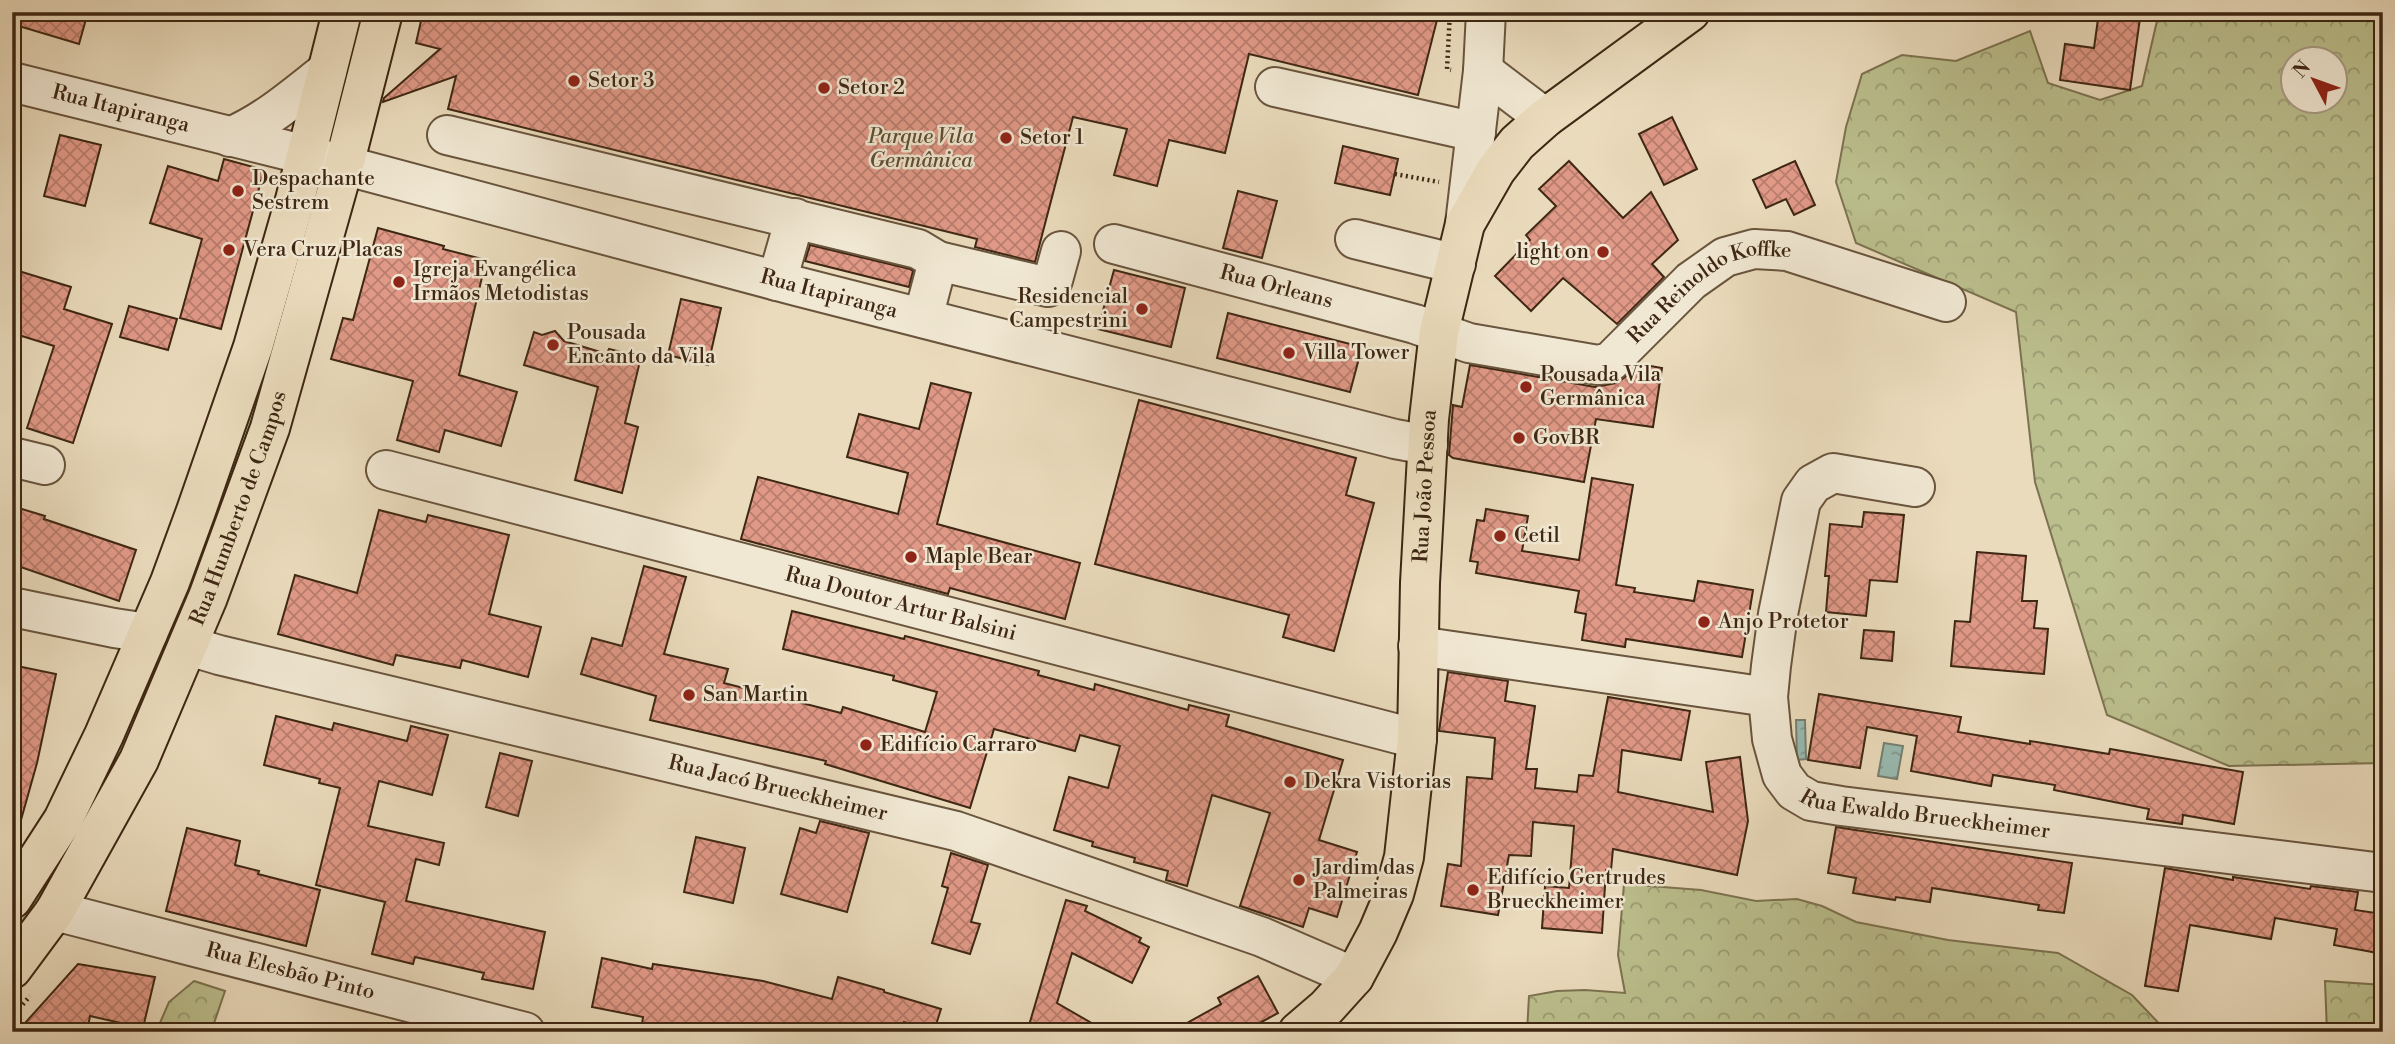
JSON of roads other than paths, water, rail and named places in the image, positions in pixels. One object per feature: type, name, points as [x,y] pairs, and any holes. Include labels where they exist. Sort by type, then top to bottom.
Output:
[{"type":"main road","name":"Rua Humberto de Campos","points":[[12,899],[63,820],[104,735],[187,535],[238,393],[285,238],[342,12]]},
{"type":"main road","name":"Rua Humberto de Campos","points":[[12,969],[55,911],[139,760],[189,646],[232,536],[270,428],[344,165],[383,12]]},
{"type":"main road","name":"Rua João Pessoa","points":[[1298,1032],[1326,1008],[1354,977],[1394,894],[1404,856],[1416,739],[1429,419],[1439,332],[1465,223],[1496,170],[1517,143],[1545,118],[1690,12]]},
{"type":"street","points":[[1465,223],[1476,132],[1468,70],[1486,12]]},
{"type":"street","points":[[1468,70],[1545,118]]},
{"type":"street","points":[[230,136],[274,113],[327,71]]},
{"type":"street","name":"Rua Itapiranga","points":[[12,82],[306,155],[778,281],[1428,445]]},
{"type":"street","points":[[1275,87],[1476,132]]},
{"type":"street","points":[[447,135],[918,249],[938,261],[1043,287],[1048,287],[1054,280],[1061,251]]},
{"type":"street","points":[[778,281],[795,218]]},
{"type":"street","points":[[1356,239],[1456,264]]},
{"type":"street","name":"Rua Orleans","points":[[1114,244],[1439,332]]},
{"type":"street","name":"Rua Reinoldo Koffke","points":[[1439,332],[1469,343],[1598,365],[1610,362],[1691,281],[1725,257],[1754,250],[1787,251],[1946,302]]},
{"type":"street","points":[[923,318],[938,261]]},
{"type":"street","name":"Rua Doutor Artur Balsini","points":[[386,470],[1416,739]]},
{"type":"street","name":"Rua Ewaldo Brueckheimer","points":[[1915,487],[1833,473],[1813,484],[1801,501],[1778,614],[1769,697],[1773,739],[1782,775],[1794,791],[1811,801],[2383,873]]},
{"type":"street","points":[[12,607],[148,633]]},
{"type":"street","name":"Rua Jacó Brueckheimer","points":[[189,646],[246,662],[956,831],[1262,937],[1354,977]]},
{"type":"street","points":[[1418,646],[1769,697]]},
{"type":"street","name":"Rua Elesbão Pinto","points":[[55,911],[525,1032]]},
{"type":"water","points":[[1796,720],[1805,720],[1806,759],[1797,760]]},
{"type":"water","points":[[1884,743],[1903,746],[1897,779],[1878,776]]},
{"type":"place","name":"Setor 3","points":[[574,81]]},
{"type":"place","name":"Setor 2","points":[[824,88]]},
{"type":"place","name":"Setor 1","points":[[1006,138]]},
{"type":"place","name":"Despachante Sestrem","points":[[238,191]]},
{"type":"place","name":"Vera Cruz Placas","points":[[229,250]]},
{"type":"place","name":"light on","points":[[1603,252]]},
{"type":"place","name":"Igreja Evangélica Irmãos Metodistas","points":[[399,282]]},
{"type":"place","name":"Residencial Campestrini","points":[[1142,309]]},
{"type":"place","name":"Pousada Encanto da Vila","points":[[553,345]]},
{"type":"place","name":"Villa Tower","points":[[1289,353]]},
{"type":"place","name":"Pousada Vila Germânica","points":[[1526,387]]},
{"type":"place","name":"GovBR","points":[[1519,438]]},
{"type":"place","name":"Cetil","points":[[1500,536]]},
{"type":"place","name":"Maple Bear","points":[[911,557]]},
{"type":"place","name":"Anjo Protetor","points":[[1704,622]]},
{"type":"place","name":"San Martin","points":[[689,695]]},
{"type":"place","name":"Edifício Carraro","points":[[866,745]]},
{"type":"place","name":"Dekra Vistorias","points":[[1290,782]]},
{"type":"place","name":"Jardim das Palmeiras","points":[[1299,880]]},
{"type":"place","name":"Edifício Gertrudes Brueckheimer","points":[[1473,890]]},
{"type":"park label","name":"Parque Vila Germânica","points":[[921,149]]}]
